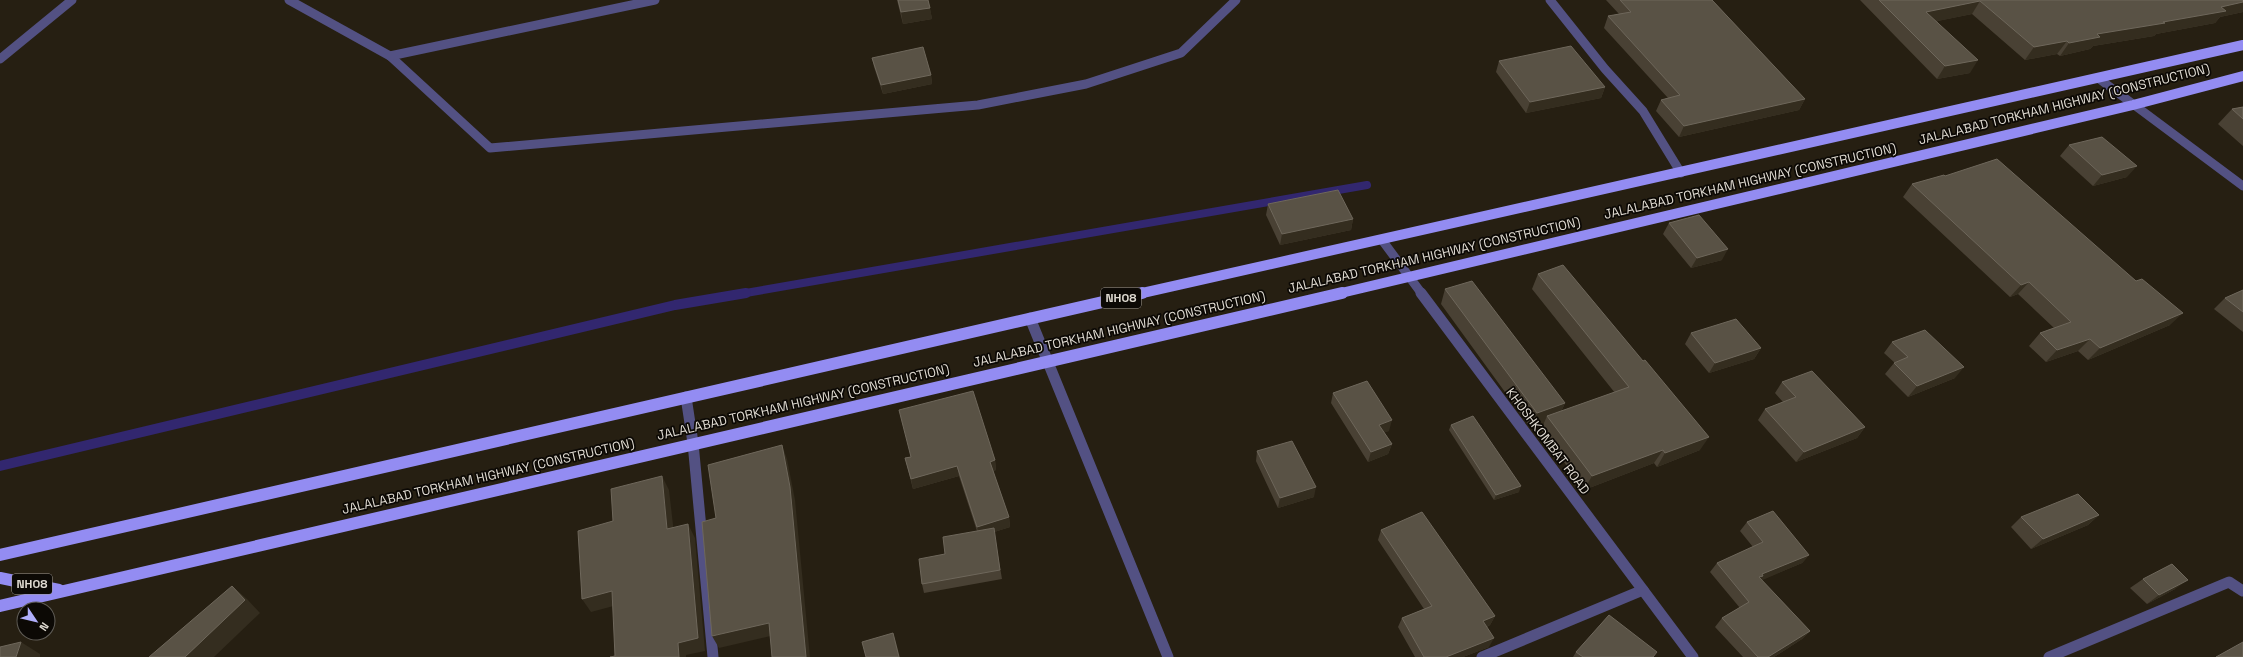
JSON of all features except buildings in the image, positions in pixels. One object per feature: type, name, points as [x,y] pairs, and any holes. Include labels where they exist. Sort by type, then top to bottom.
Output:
[{"type":"highway","name":"NH08","points":[[0,555],[1030,318],[1681,173],[2243,45]]},
{"type":"highway","name":"NH08","points":[[2238,77],[2243,66]]},
{"type":"highway","name":"JALALABAD TORKHAM HIGHWAY (CONSTRUCTION)","points":[[0,606],[1048,360],[1409,277],[2133,105],[2238,77]]},
{"type":"highway","name":"NH08","points":[[0,578],[63,591]]},
{"type":"street","points":[[0,59],[72,0]]},
{"type":"street","points":[[289,0],[390,56],[490,148],[978,105],[1079,85],[1181,53],[1236,0]]},
{"type":"street","points":[[390,56],[655,0]]},
{"type":"street","points":[[1550,0],[1604,69],[1643,111],[1681,173]]},
{"type":"street","points":[[2098,78],[2243,186]]},
{"type":"street","name":"KHOSHKOMBAT ROAD","points":[[1382,240],[1693,657]]},
{"type":"street","points":[[1030,318],[1168,657]]},
{"type":"street","points":[[686,397],[693,443],[713,657]]},
{"type":"street","points":[[2049,657],[2229,582],[2243,591]]},
{"type":"street","points":[[1482,657],[1643,590]]},
{"type":"waterway","points":[[740,294],[1367,185]]},
{"type":"waterway","points":[[0,466],[675,305],[746,293]]}]
